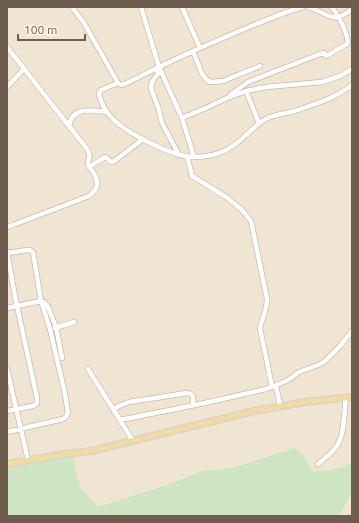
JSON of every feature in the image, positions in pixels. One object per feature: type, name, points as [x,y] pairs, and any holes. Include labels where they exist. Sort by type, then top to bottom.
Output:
[{"type":"main road","points":[[7,464],[92,451],[254,411],[305,402],[349,397]]},
{"type":"street","points":[[72,7],[84,23],[118,83]]},
{"type":"street","points":[[141,7],[158,68],[182,118],[194,157]]},
{"type":"street","points":[[182,7],[200,48]]},
{"type":"street","points":[[303,7],[268,19],[193,51],[125,84],[121,85],[118,83],[101,90],[99,92],[99,97],[107,112],[119,124],[143,139],[158,146],[179,155],[194,157],[212,155],[223,151],[239,141],[259,123],[270,117],[327,100],[352,85]]},
{"type":"street","points":[[308,7],[312,7],[335,18],[352,9]]},
{"type":"street","points":[[227,98],[248,82],[322,53],[326,56],[345,45],[348,42],[348,39],[339,17],[332,7]]},
{"type":"street","points":[[7,47],[90,152],[88,164],[98,182],[97,188],[89,196],[7,227]]},
{"type":"street","points":[[193,51],[202,74],[208,81],[212,82],[223,81],[260,66]]},
{"type":"street","points":[[158,68],[158,73],[152,82],[151,88],[162,123],[179,155]]},
{"type":"street","points":[[7,87],[24,69]]},
{"type":"street","points":[[182,118],[246,91],[266,87],[322,82],[340,76],[352,69]]},
{"type":"street","points":[[246,91],[259,123]]},
{"type":"street","points":[[69,126],[73,116],[79,112],[85,110],[107,112]]},
{"type":"street","points":[[89,167],[105,157],[113,162],[143,139]]},
{"type":"street","points":[[187,156],[192,176],[226,197],[241,209],[251,221],[267,299],[267,305],[260,328],[280,406]]},
{"type":"street","points":[[7,411],[33,406],[37,403],[7,253],[30,250],[33,252],[41,301],[50,330],[68,413],[63,419],[7,432]]},
{"type":"street","points":[[7,308],[41,301],[45,303],[56,327],[62,358]]},
{"type":"street","points":[[50,330],[74,322]]},
{"type":"street","points":[[120,420],[274,386],[288,380],[300,372],[324,362],[352,331]]},
{"type":"street","points":[[7,369],[28,460]]},
{"type":"street","points":[[88,369],[133,441]]},
{"type":"street","points":[[113,409],[121,404],[129,402],[187,393],[192,394],[193,405]]},
{"type":"street","points":[[318,464],[335,449],[338,444],[341,437],[349,397]]},
{"type":"shaded area","points":[[7,7],[352,7],[352,516],[7,516]]},
{"type":"green space","points":[[294,448],[304,456],[313,472],[332,470],[352,463],[352,494],[339,516],[7,516],[7,468],[32,461],[73,457],[80,488],[98,507],[167,485],[202,471],[233,468]]}]
